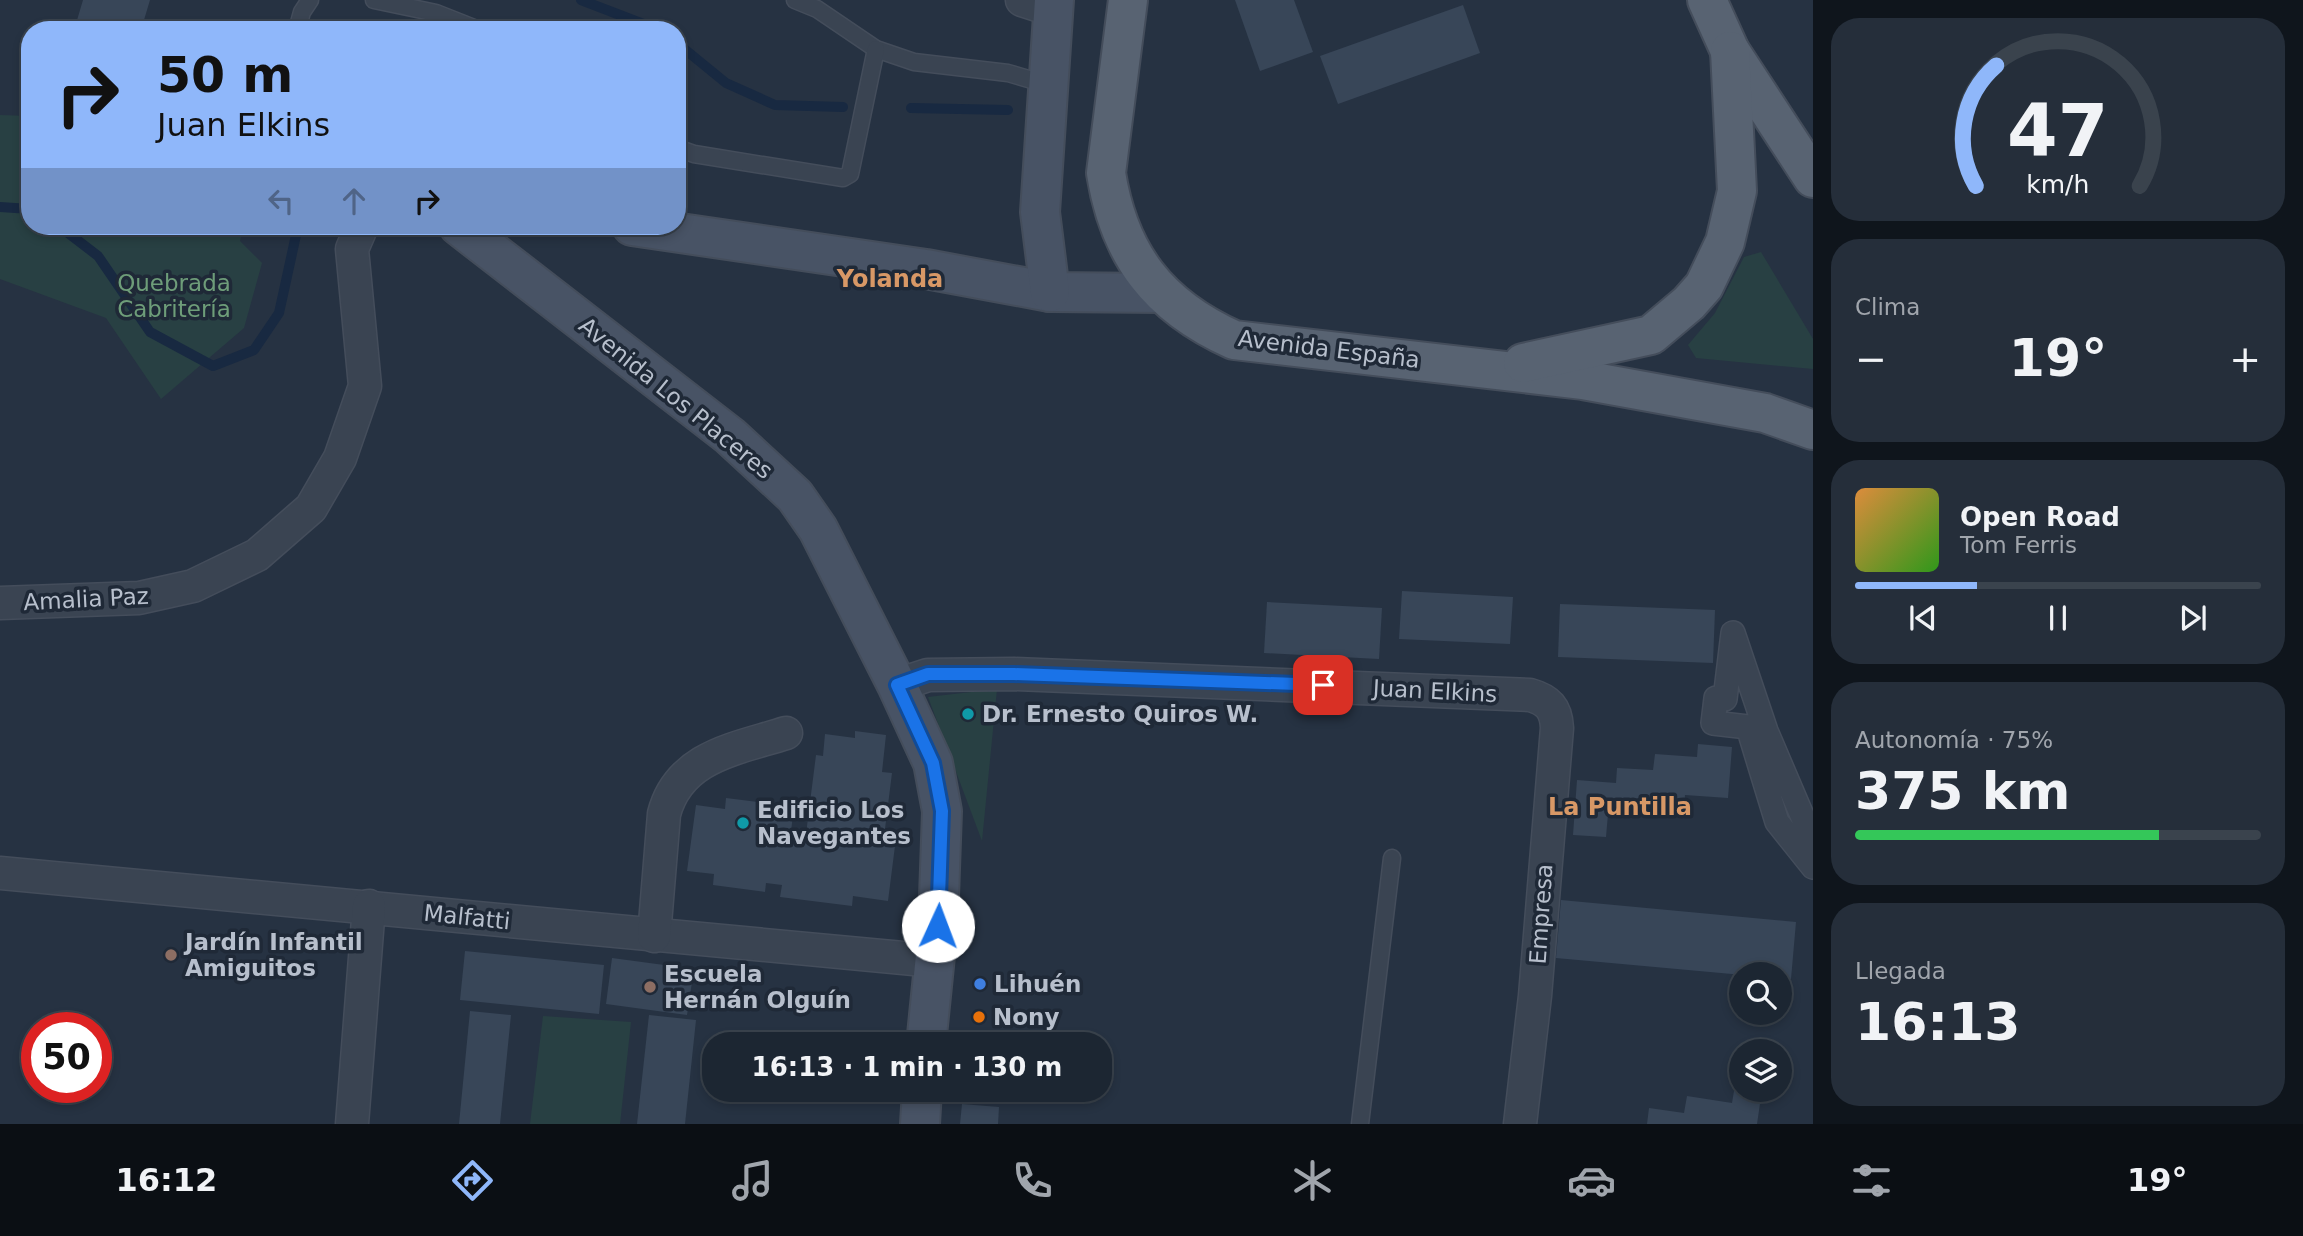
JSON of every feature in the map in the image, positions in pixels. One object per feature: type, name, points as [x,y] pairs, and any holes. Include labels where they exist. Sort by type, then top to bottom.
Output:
[{"type":"main road","name":"Avenida España","points":[[1128,0],[1106,173],[1110,199],[1123,237],[1144,272],[1161,293],[1202,326],[1234,340],[1583,380],[1765,412],[1813,430]]},
{"type":"main road","points":[[1707,0],[1730,51],[1813,178]]},
{"type":"main road","points":[[1043,3],[1049,85],[1040,212],[1050,292]]},
{"type":"main road","points":[[1497,370],[1651,335],[1689,303],[1703,286],[1725,242],[1737,191],[1730,51]]},
{"type":"main road","points":[[686,234],[926,269],[1050,292],[1161,293]]},
{"type":"main road","name":"Avenida Los Placeres","points":[[471,235],[730,436],[795,496],[818,529],[933,763],[942,811],[935,961],[927,1032]]},
{"type":"main road","points":[[919,1124],[921,1102]]},
{"type":"street","name":"Amalia Paz","points":[[0,603],[139,598],[193,586],[257,555],[311,508],[340,458],[365,386],[352,249],[358,235]]},
{"type":"street","points":[[1813,841],[1766,731],[1733,633],[1725,699],[1716,698],[1713,723],[1748,727],[1777,822],[1813,867]]},
{"type":"street","name":"Juan Elkins","points":[[897,685],[928,674],[1014,674],[1530,695],[1543,699],[1551,706]]},
{"type":"street","name":"Empresa","points":[[1520,1124],[1535,996],[1557,728],[1556,715],[1551,706]]},
{"type":"street","points":[[654,936],[664,814],[668,797],[684,774],[718,754],[786,733]]},
{"type":"street","name":"Malfatti","points":[[0,873],[935,961]]},
{"type":"street","points":[[352,1124],[369,906]]},
{"type":"lane","points":[[300,21],[310,0]]},
{"type":"lane","points":[[374,0],[436,13],[456,21]]},
{"type":"lane","points":[[795,0],[817,9],[876,50],[914,62],[1009,74],[1049,85]]},
{"type":"lane","points":[[686,151],[843,178],[850,174],[876,50]]},
{"type":"lane","points":[[1360,1124],[1392,858]]},
{"type":"green space","name":"Quebrada Cabritería","points":[[0,115],[21,116],[21,235],[241,235],[240,241],[262,263],[244,328],[161,399],[106,318],[0,279]]},
{"type":"green space","points":[[1761,252],[1813,339],[1813,369],[1696,358],[1688,345],[1715,313],[1744,257]]},
{"type":"green space","points":[[997,689],[982,841],[928,697]]},
{"type":"green space","points":[[543,1016],[631,1022],[620,1124],[530,1124]]},
{"type":"building","points":[[83,0],[150,0],[144,21],[77,21]]},
{"type":"building","points":[[1235,0],[1294,0],[1313,52],[1260,71]]},
{"type":"building","points":[[1463,5],[1480,53],[1338,104],[1320,56]]},
{"type":"building","points":[[1402,591],[1513,597],[1510,644],[1399,639]]},
{"type":"building","points":[[1267,602],[1382,608],[1379,659],[1264,653]]},
{"type":"building","points":[[1560,604],[1715,610],[1713,663],[1558,657]]},
{"type":"building","name":"Edificio Los Navegantes","points":[[855,731],[886,735],[882,772],[892,773],[884,837],[896,838],[888,901],[853,896],[852,906],[780,897],[782,885],[766,883],[765,892],[713,885],[714,874],[687,871],[696,805],[725,809],[726,798],[765,803],[764,811],[793,814],[791,832],[806,834],[816,755],[823,756],[825,734],[855,738]]},
{"type":"building","points":[[1698,744],[1732,747],[1728,798],[1685,795],[1684,807],[1651,805],[1651,817],[1608,814],[1606,837],[1573,835],[1577,780],[1616,783],[1617,768],[1653,770],[1655,754],[1697,757]]},
{"type":"building","points":[[1561,900],[1796,922],[1792,968],[1792,962],[1729,962],[1729,974],[1556,958]]},
{"type":"building","points":[[465,951],[604,965],[599,1014],[460,1000]]},
{"type":"building","name":"Escuela Hernán Olguín","points":[[612,958],[694,969],[687,1015],[606,1004]]},
{"type":"building","points":[[470,1011],[511,1015],[500,1124],[459,1124]]},
{"type":"building","points":[[649,1015],[696,1020],[685,1124],[637,1124]]},
{"type":"building","points":[[1687,1096],[1732,1103],[1760,1102],[1757,1124],[1647,1124],[1649,1108],[1684,1113]]},
{"type":"building","points":[[962,1104],[999,1107],[998,1124],[960,1124]]},
{"type":"waterway","points":[[581,0],[636,21]]},
{"type":"waterway","points":[[686,50],[726,83],[775,105],[843,107]]},
{"type":"waterway","points":[[911,108],[1008,110]]},
{"type":"waterway","points":[[0,207],[21,208]]},
{"type":"waterway","points":[[71,235],[98,256],[150,332],[213,366],[254,350],[279,313],[296,235]]},
{"type":"place","name":"Dr. Ernesto Quiros W.","points":[[968,714]]},
{"type":"place","name":"Edificio Los Navegantes","points":[[743,823]]},
{"type":"place","name":"Jardín Infantil Amiguitos","points":[[171,955]]},
{"type":"place","name":"Lihuén","points":[[980,984]]},
{"type":"place","name":"Escuela Hernán Olguín","points":[[650,987]]},
{"type":"place","name":"Nony","points":[[979,1017]]},
{"type":"district","name":"Yolanda","points":[[890,279]]},
{"type":"district","name":"La Puntilla","points":[[1620,807]]},
{"type":"route","points":[[938,926],[942,811],[933,763],[897,685],[928,674],[1014,674],[1323,685]]}]
